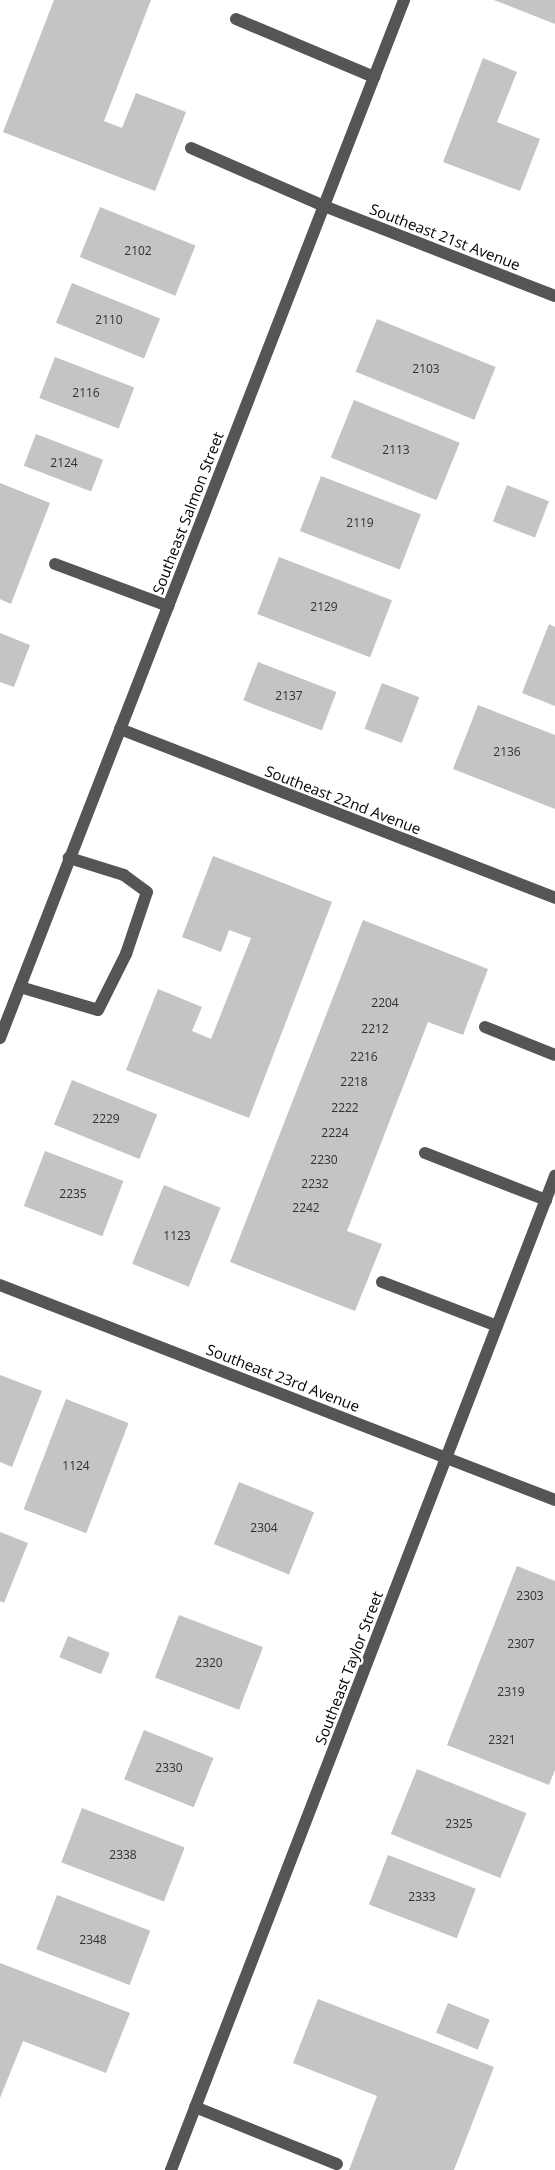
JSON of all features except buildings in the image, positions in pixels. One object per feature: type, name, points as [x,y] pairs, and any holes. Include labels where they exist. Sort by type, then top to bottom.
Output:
[{"type":"street","name":"Southeast Salmon Street","points":[[0,1038],[404,0]]},
{"type":"street","points":[[236,19],[374,77]]},
{"type":"street","name":"Southeast 21st Avenue","points":[[191,148],[324,206],[555,296]]},
{"type":"street","points":[[55,564],[168,606]]},
{"type":"street","name":"Southeast 22nd Avenue","points":[[120,729],[555,898]]},
{"type":"street","points":[[20,987],[98,1010],[126,954],[147,892],[124,875],[69,858]]},
{"type":"street","points":[[485,1027],[555,1055]]},
{"type":"street","points":[[425,1154],[546,1200]]},
{"type":"street","name":"Southeast Taylor Street","points":[[171,2170],[555,1176]]},
{"type":"street","points":[[382,1282],[497,1326]]},
{"type":"street","name":"Southeast 23rd Avenue","points":[[0,1285],[555,1500]]},
{"type":"street","points":[[195,2107],[337,2164]]}]
